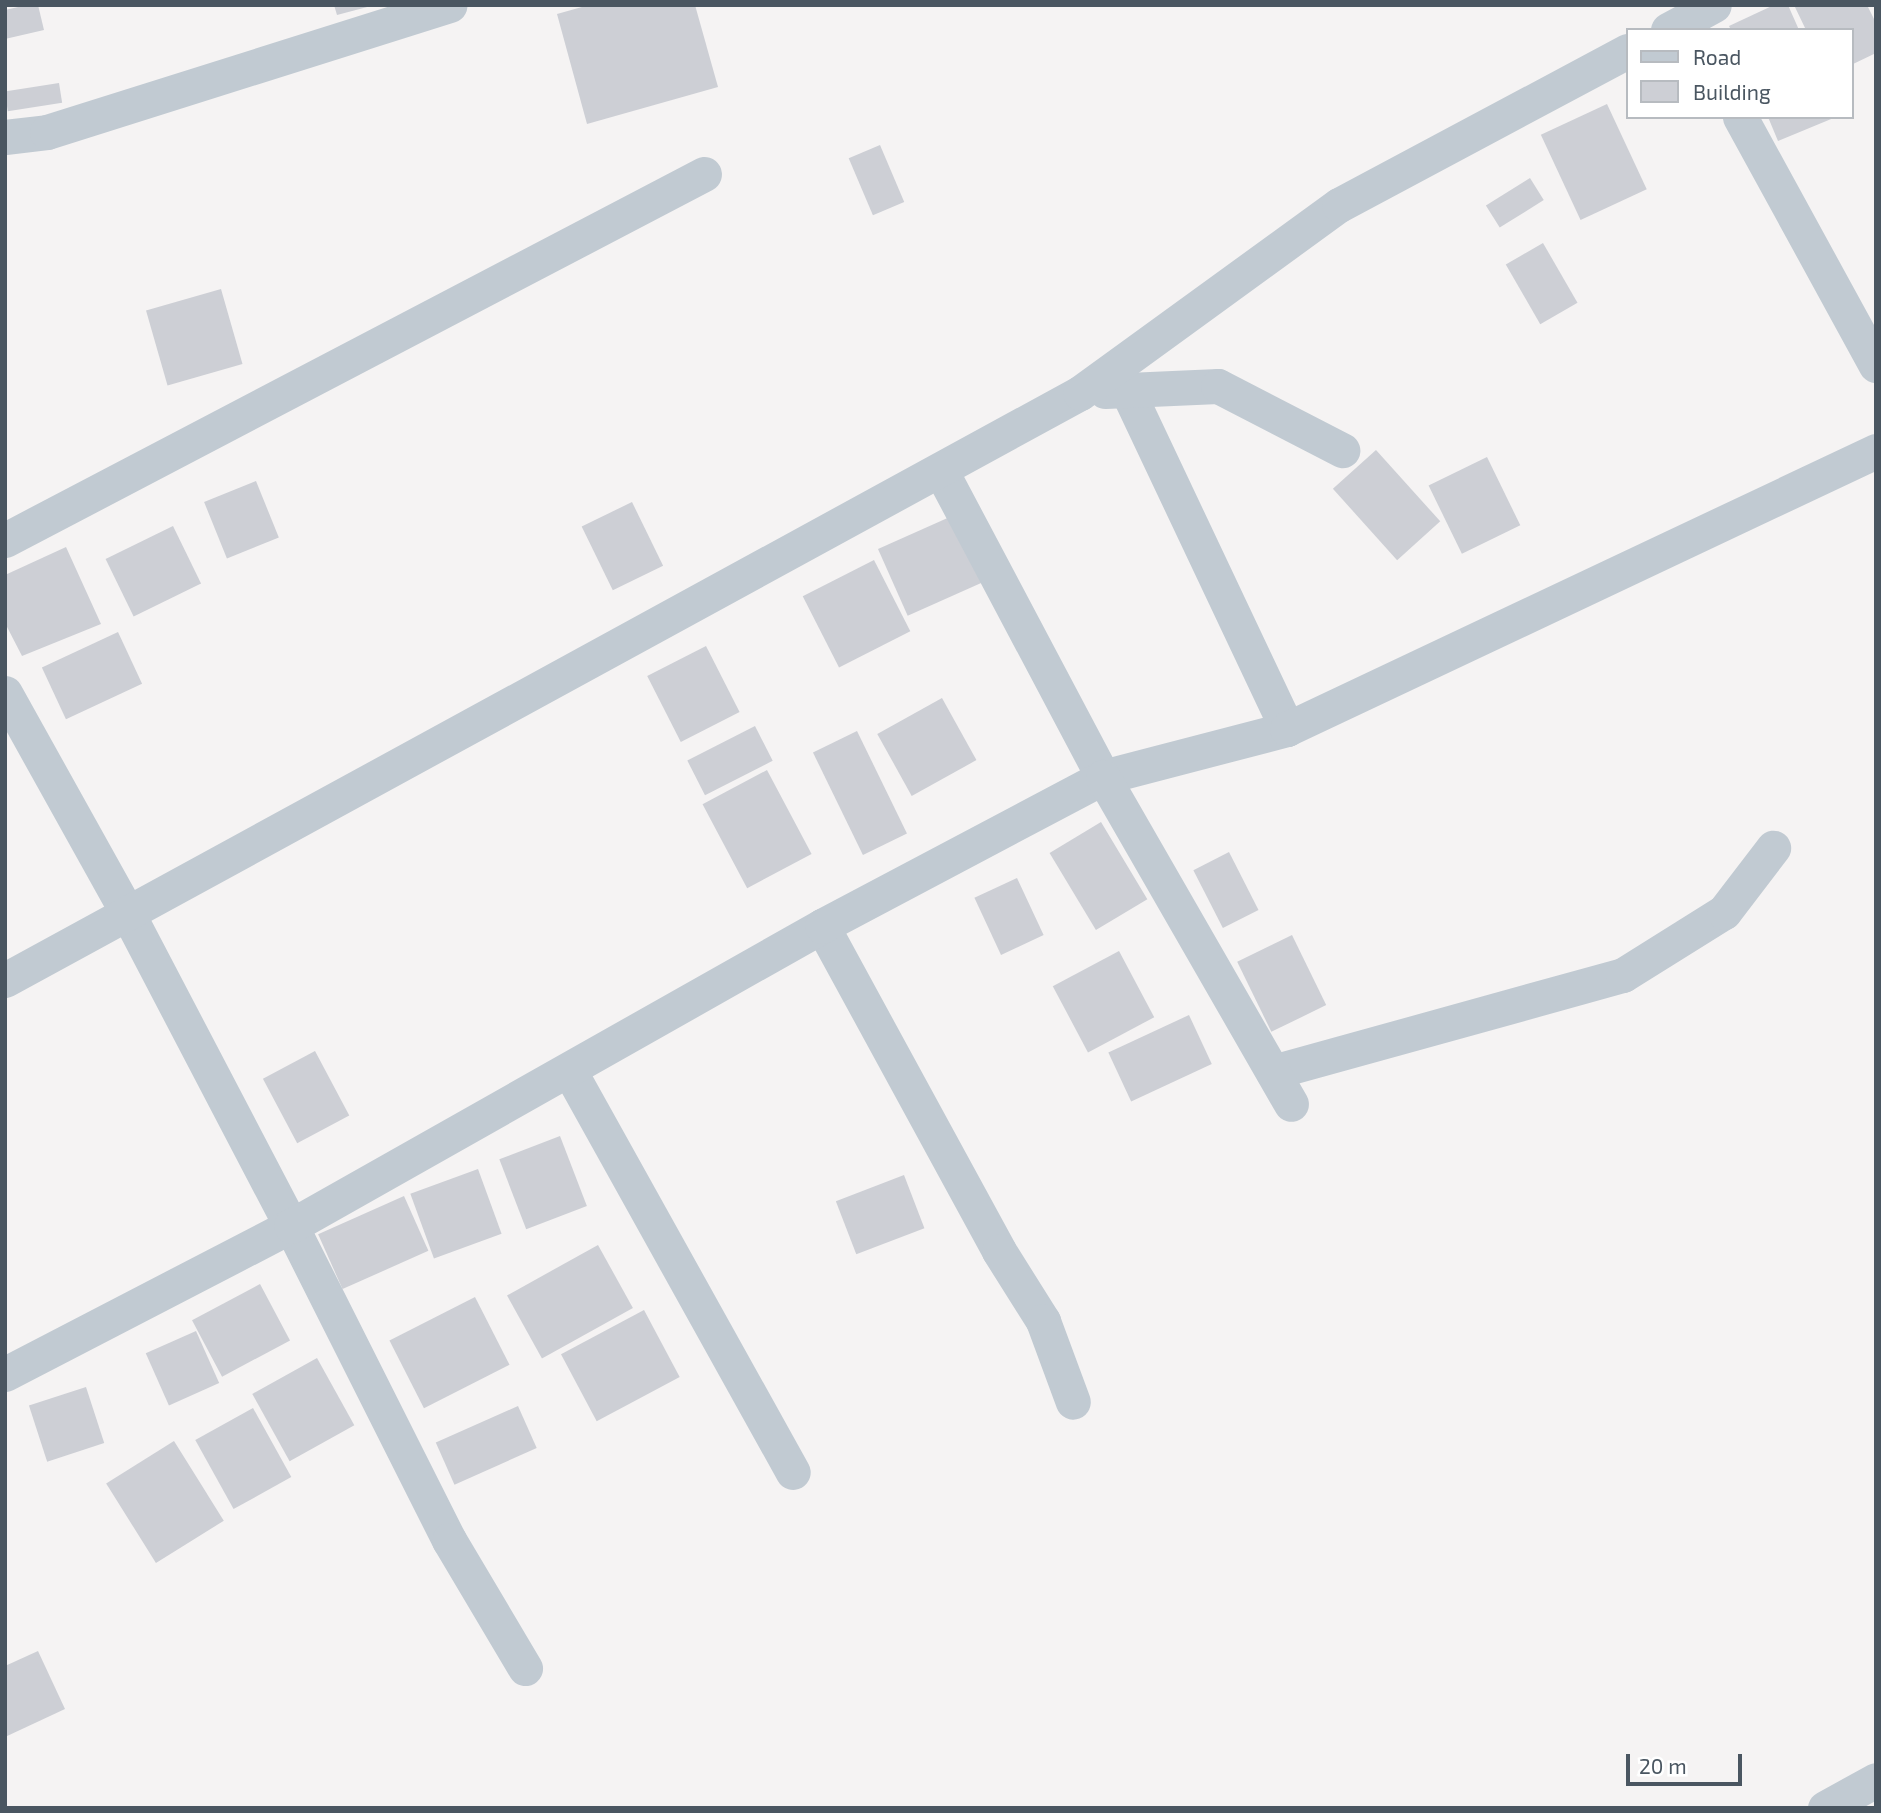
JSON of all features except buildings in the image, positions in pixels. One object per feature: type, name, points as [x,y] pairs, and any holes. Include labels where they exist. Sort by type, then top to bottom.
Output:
[{"type":"street","points":[[5,137],[47,132],[449,5]]},
{"type":"street","points":[[5,980],[550,680],[941,471],[1080,393],[1339,205],[1626,52]]},
{"type":"street","points":[[1741,119],[1876,365]]},
{"type":"street","points":[[5,540],[704,174]]},
{"type":"street","points":[[1080,393],[1218,387],[1342,450]]},
{"type":"street","points":[[1127,390],[1287,729]]},
{"type":"street","points":[[5,1374],[291,1226],[822,926],[1103,777],[1287,729],[1876,451]]},
{"type":"street","points":[[941,471],[1103,777],[1292,1104]]},
{"type":"street","points":[[5,693],[128,914],[291,1226],[449,1540],[526,1668]]},
{"type":"street","points":[[1273,1072],[1623,975],[1724,912],[1773,849]]},
{"type":"street","points":[[822,926],[999,1251],[1043,1321],[1073,1402]]},
{"type":"street","points":[[569,1070],[793,1472]]},
{"type":"street","points":[[1825,1808],[1876,1780]]}]
